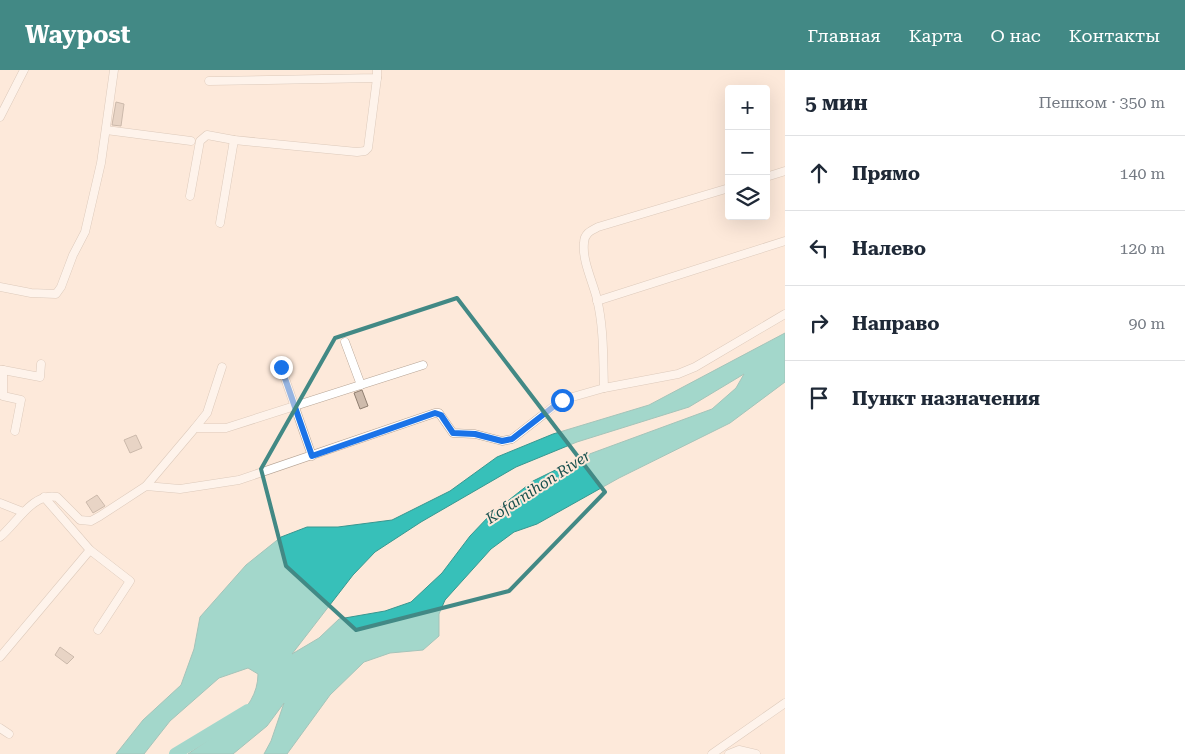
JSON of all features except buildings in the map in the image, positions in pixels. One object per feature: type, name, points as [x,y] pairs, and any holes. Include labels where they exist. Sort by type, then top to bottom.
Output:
[{"type":"street","points":[[0,118],[24,70]]},
{"type":"street","points":[[0,287],[31,293],[56,294],[61,287],[72,255],[85,232],[106,130],[114,70]]},
{"type":"street","points":[[190,196],[200,141],[203,137],[214,135],[234,140],[357,152],[365,151],[368,148],[377,74],[209,82]]},
{"type":"street","points":[[106,130],[191,141]]},
{"type":"street","points":[[220,223],[234,140]]},
{"type":"street","points":[[770,175],[785,171]]},
{"type":"street","points":[[604,388],[603,339],[597,301],[584,252],[584,241],[588,232],[598,227],[725,189]]},
{"type":"street","points":[[597,301],[785,241]]},
{"type":"street","points":[[146,486],[180,489],[217,485],[312,456],[435,413],[441,415],[453,433],[475,434],[502,441],[512,439],[562,400],[604,388],[678,374],[695,367],[785,314]]},
{"type":"street","points":[[345,342],[361,385]]},
{"type":"street","points":[[14,431],[21,400],[3,396],[2,370],[40,377],[41,364]]},
{"type":"street","points":[[194,428],[226,428],[423,365]]},
{"type":"street","points":[[0,537],[23,512],[44,497],[57,498],[80,520],[92,521],[146,486],[207,413],[222,367]]},
{"type":"street","points":[[281,367],[312,456]]},
{"type":"street","points":[[44,497],[90,550],[130,581],[98,630]]},
{"type":"street","points":[[0,503],[23,512]]},
{"type":"street","points":[[0,657],[90,550]]},
{"type":"street","points":[[712,754],[785,703]]},
{"type":"street","points":[[0,728],[9,734]]},
{"type":"street","points":[[729,754],[739,750],[755,754]]},
{"type":"highlighted area","points":[[457,298],[605,492],[509,591],[356,630],[286,566],[261,469],[335,338]]},
{"type":"water","points":[[785,333],[785,382],[730,423],[619,478],[537,524],[514,532],[491,549],[445,600],[439,614],[439,636],[423,650],[390,653],[364,662],[330,695],[287,754],[264,754],[271,741],[284,703],[267,726],[233,754],[188,754],[233,721],[251,700],[256,688],[258,674],[248,668],[219,678],[170,721],[144,754],[116,754],[143,720],[181,685],[194,649],[200,617],[246,565],[281,537],[307,527],[338,527],[392,520],[450,491],[497,457],[553,434],[649,405]],"holes":[[[744,374],[736,388],[712,409],[584,456],[533,481],[490,515],[470,536],[442,573],[411,602],[385,611],[339,619],[319,638],[292,654],[353,575],[375,552],[421,522],[516,467],[577,442],[689,407]]]},
{"type":"waterway","name":"Kofarnihon River","points":[[175,754],[248,710]]},
{"type":"route","points":[[281,367],[312,456],[435,413],[441,415],[453,433],[461,435],[475,434],[502,441],[512,439],[562,400]]}]
